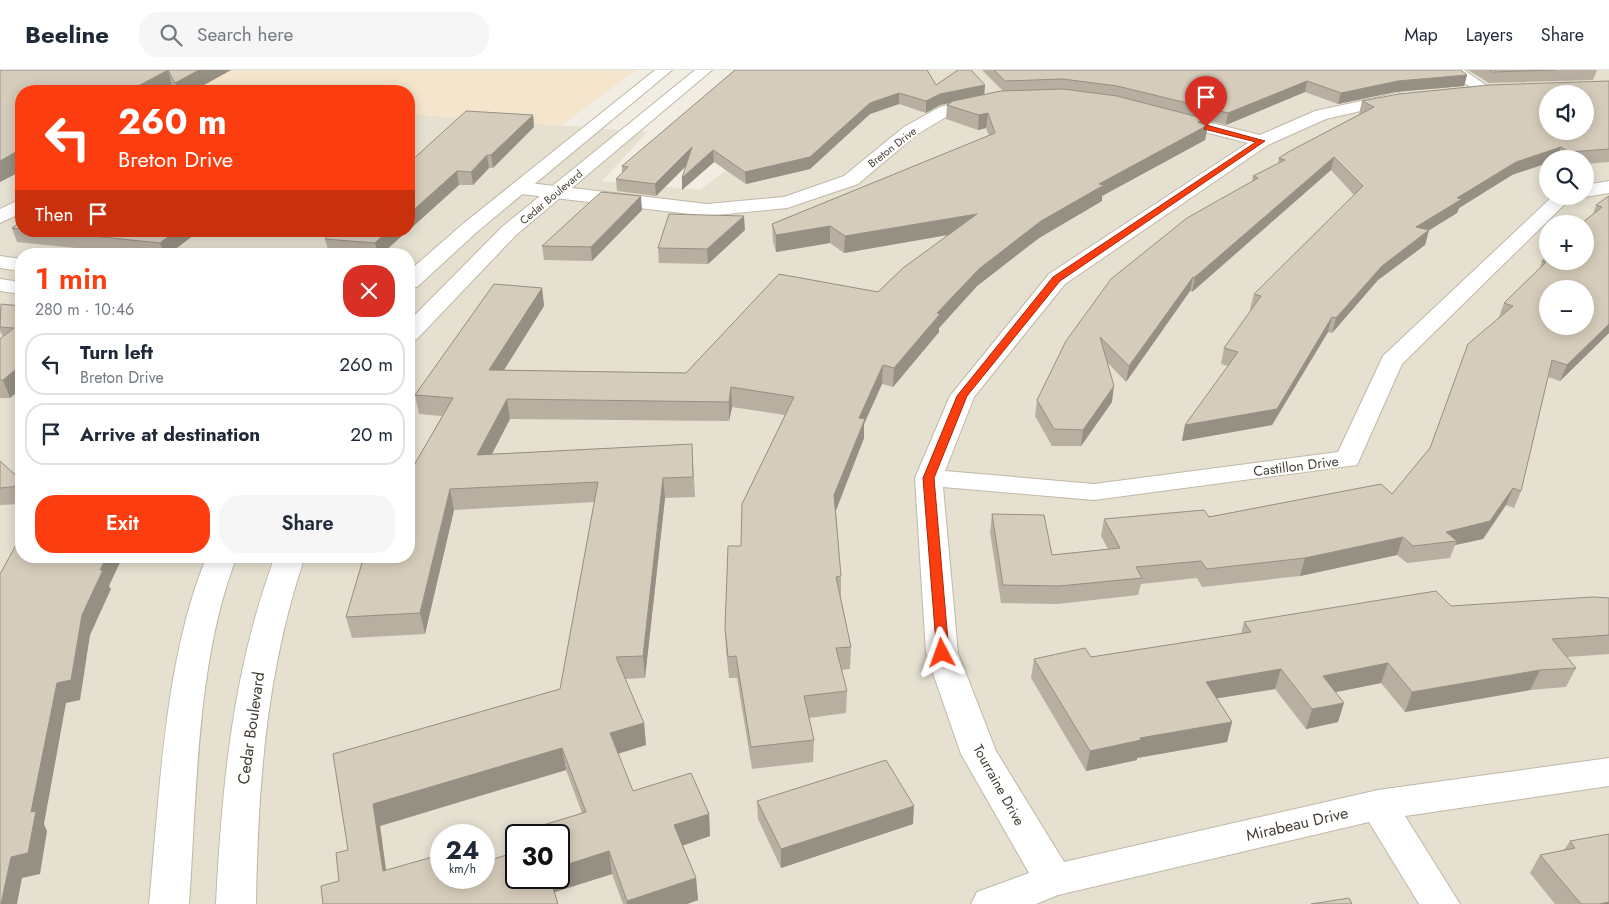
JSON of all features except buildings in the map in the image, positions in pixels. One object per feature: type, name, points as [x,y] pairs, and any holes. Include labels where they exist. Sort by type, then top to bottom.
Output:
[{"type":"street","name":"Cedar Boulevard","points":[[415,276],[441,252],[664,70]]},
{"type":"street","name":"Cedar Boulevard","points":[[415,324],[509,232],[704,70]]},
{"type":"street","points":[[1449,94],[1495,90],[1454,70]]},
{"type":"street","name":"Breton Drive","points":[[521,188],[707,210],[787,202],[851,180],[910,131],[946,110],[993,93]]},
{"type":"street","name":"Tourraine Drive","points":[[1054,880],[979,754],[942,653],[929,478],[962,396],[1056,279],[1262,141],[1321,115],[1395,99],[1422,96]]},
{"type":"street","points":[[1151,113],[1262,141]]},
{"type":"street","points":[[1594,190],[1609,187]]},
{"type":"street","name":"Castillon Drive","points":[[929,478],[1094,492],[1348,459],[1391,360],[1555,205]]},
{"type":"street","points":[[0,217],[15,208]]},
{"type":"street","points":[[415,265],[441,252]]},
{"type":"street","points":[[0,262],[15,264]]},
{"type":"street","points":[[0,286],[15,287]]},
{"type":"street","points":[[415,301],[438,302]]},
{"type":"street","points":[[169,904],[186,703],[209,588],[219,563]]},
{"type":"street","name":"Cedar Boulevard","points":[[236,904],[239,822],[254,687],[280,581],[287,563]]},
{"type":"street","name":"Mirabeau Drive","points":[[991,904],[1054,880],[1378,805],[1609,772]]},
{"type":"street","points":[[1378,805],[1440,904]]},
{"type":"shaded area","points":[[0,70],[15,85],[15,237],[415,237],[415,114],[647,132],[602,181],[700,190],[784,127],[836,70],[1609,70],[1609,904],[0,904]]},
{"type":"shaded area","points":[[155,70],[636,70],[561,126],[415,114],[415,85],[126,85]]},
{"type":"route","points":[[942,653],[929,478],[962,396],[1056,279],[1262,141],[1206,127]]}]
